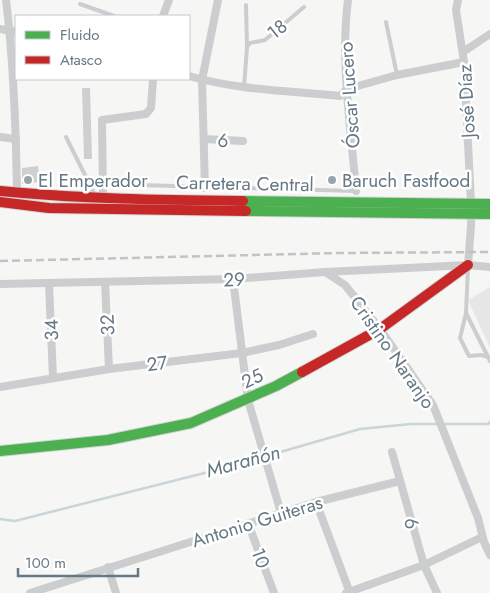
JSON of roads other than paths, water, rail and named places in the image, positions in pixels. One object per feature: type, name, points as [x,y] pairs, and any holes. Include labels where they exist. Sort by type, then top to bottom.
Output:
[{"type":"main road","name":"Carretera Central","points":[[0,191],[49,196],[153,200],[471,209],[490,214]]},
{"type":"main road","name":"Carretera Central","points":[[0,202],[49,208],[471,209],[490,204]]},
{"type":"main road","name":"25","points":[[0,451],[108,440],[191,423],[248,400],[380,329],[468,265]]},
{"type":"street","points":[[6,0],[13,31],[17,193]]},
{"type":"street","points":[[163,15],[169,0]]},
{"type":"street","points":[[205,188],[202,80],[218,0]]},
{"type":"street","name":"Óscar Lucero","points":[[348,0],[344,29],[356,191]]},
{"type":"street","name":"José Díaz","points":[[458,0],[456,10],[464,62],[471,209],[468,265]]},
{"type":"street","points":[[0,29],[13,31]]},
{"type":"street","points":[[463,52],[490,34]]},
{"type":"street","points":[[190,76],[202,80],[244,86],[340,96],[347,89],[397,75],[464,62]]},
{"type":"street","points":[[99,197],[103,184],[102,120],[146,114],[151,108],[154,80]]},
{"type":"street","points":[[0,136],[16,139]]},
{"type":"street","name":"6","points":[[204,139],[243,141]]},
{"type":"street","points":[[468,265],[490,268]]},
{"type":"street","name":"29","points":[[0,284],[232,280],[325,272],[468,265]]},
{"type":"street","name":"Cristino Naranjo","points":[[325,272],[344,285],[380,329],[433,405],[478,518],[482,537],[490,555]]},
{"type":"street","points":[[232,280],[248,400],[281,513]]},
{"type":"street","name":"32","points":[[105,282],[109,369]]},
{"type":"street","name":"34","points":[[49,283],[53,378]]},
{"type":"street","name":"27","points":[[0,387],[109,369],[242,353],[279,345],[313,334]]},
{"type":"street","name":"6","points":[[392,452],[424,565],[437,593]]},
{"type":"street","name":"Antonio Guiteras","points":[[30,593],[316,502],[400,481]]},
{"type":"street","points":[[316,502],[348,593],[424,565],[482,537]]},
{"type":"street","name":"10","points":[[248,523],[274,593]]},
{"type":"street","points":[[108,567],[116,593]]},
{"type":"lane","points":[[80,4],[111,15]]},
{"type":"lane","name":"18","points":[[244,86],[247,47],[246,5]]},
{"type":"lane","name":"18","points":[[247,47],[250,43],[265,40],[304,7]]},
{"type":"lane","points":[[386,22],[397,75]]},
{"type":"lane","points":[[66,137],[99,197]]},
{"type":"lane","points":[[103,184],[356,191]]},
{"type":"lane","points":[[468,265],[466,313],[460,338],[469,356],[481,355],[489,359]]},
{"type":"lane","points":[[466,313],[489,359]]},
{"type":"waterway","name":"Marañón","points":[[0,519],[15,521],[232,466],[360,429],[411,424],[488,424],[490,422]]},
{"type":"railway","points":[[0,261],[338,253],[490,252]]},
{"type":"place","name":"El Emperador","points":[[28,180]]},
{"type":"place","name":"Baruch Fastfood","points":[[332,180]]}]
